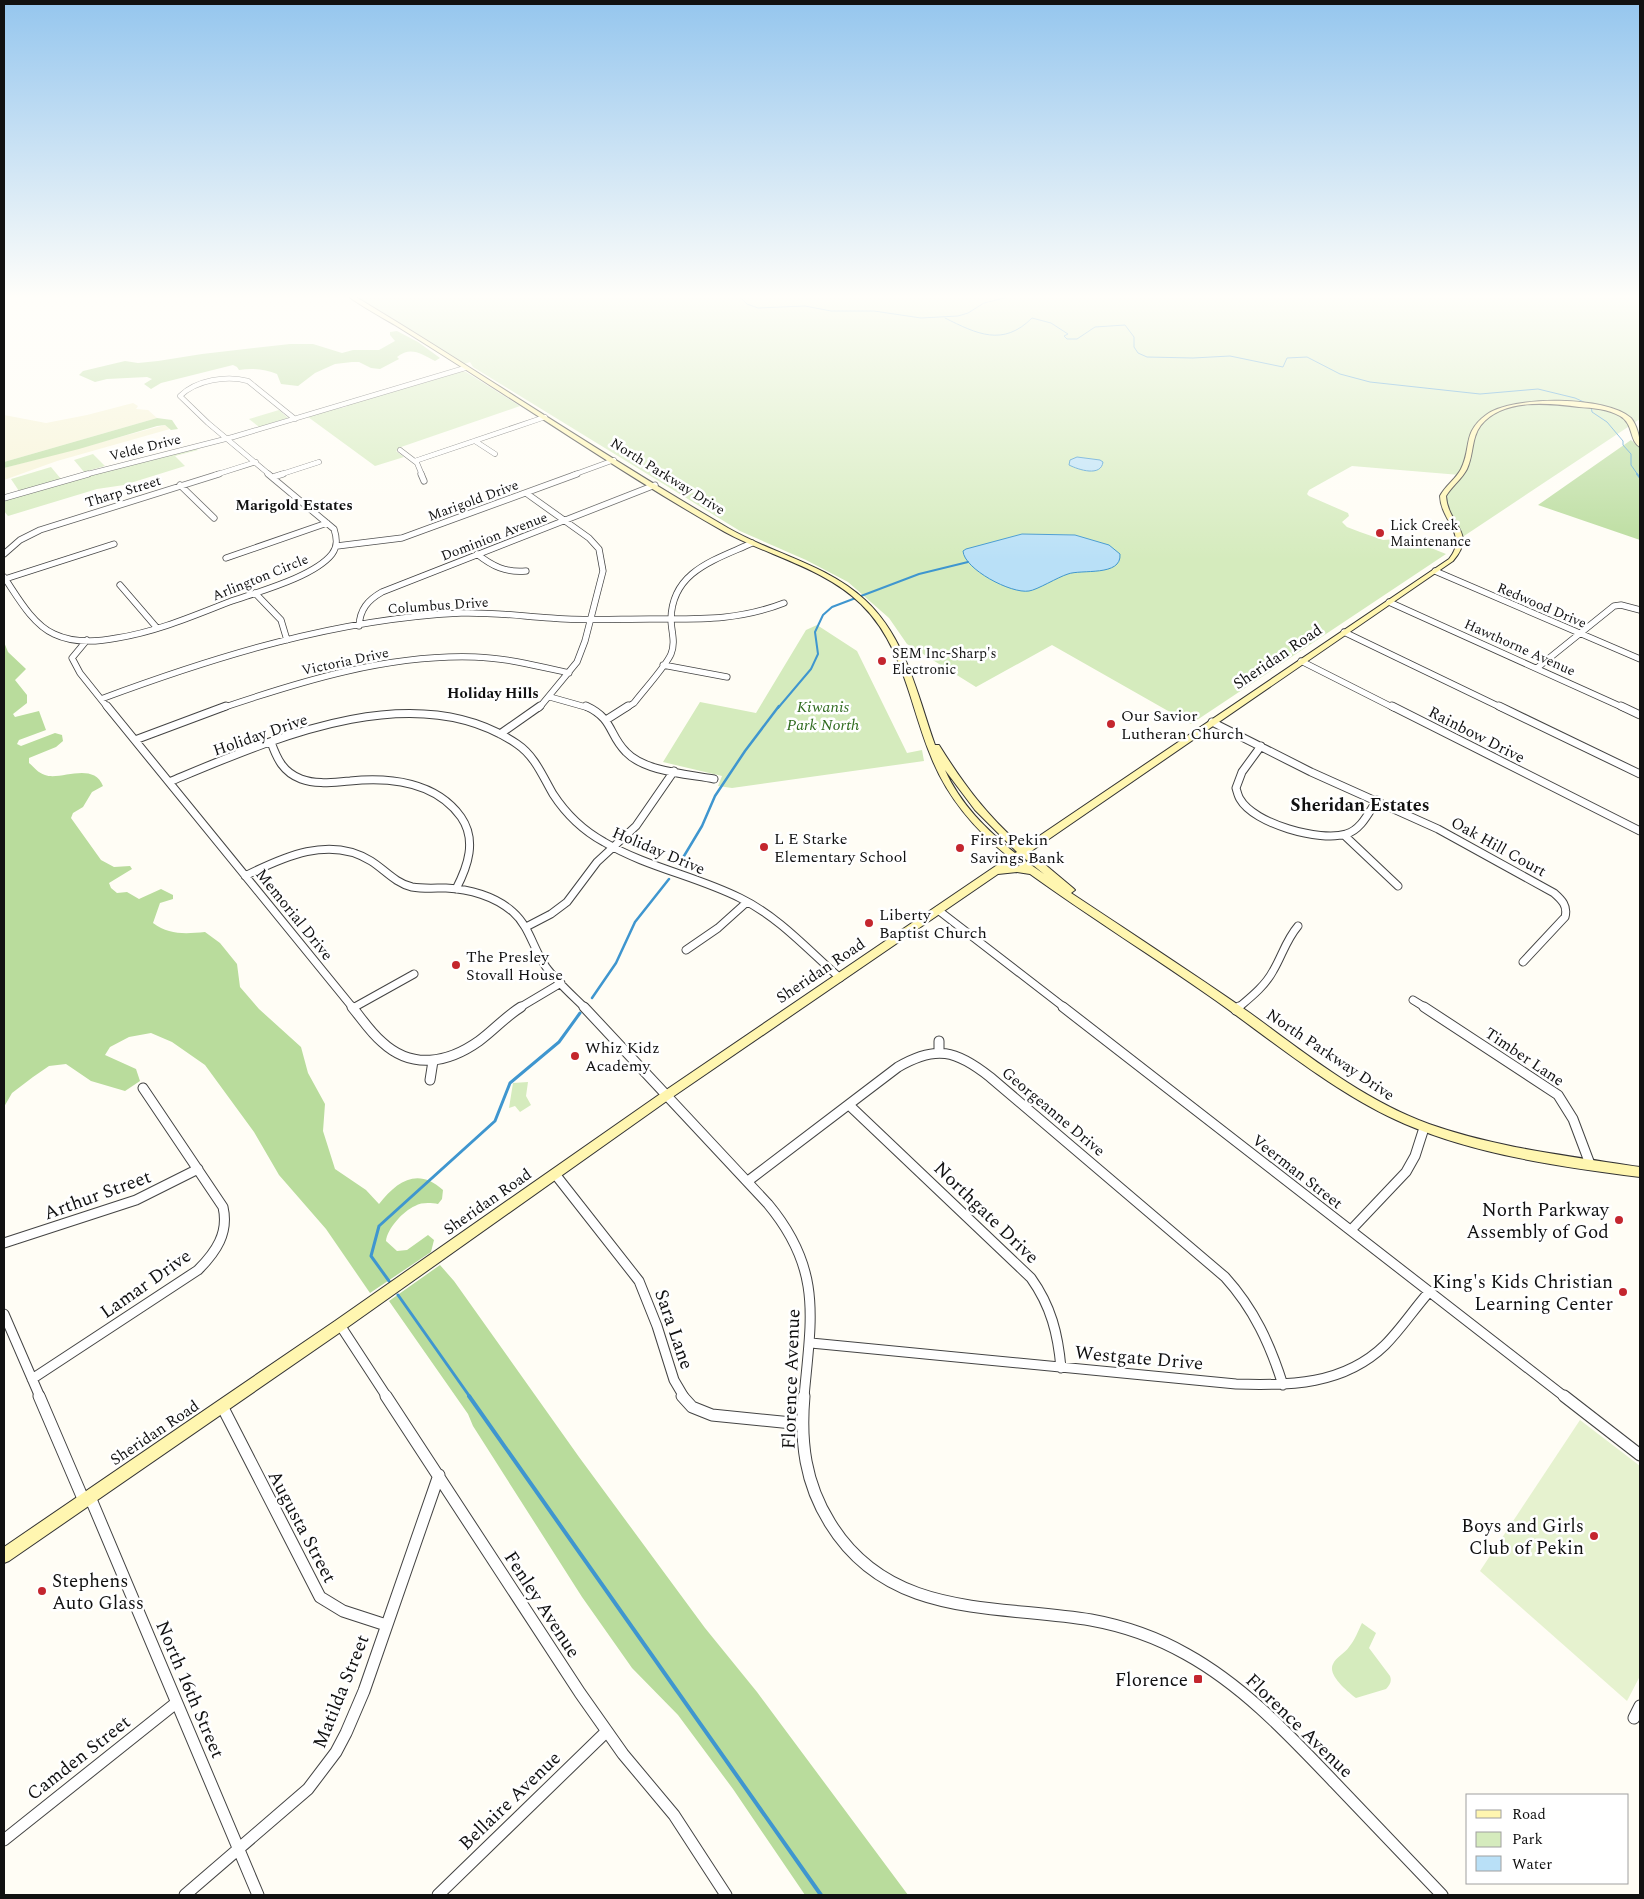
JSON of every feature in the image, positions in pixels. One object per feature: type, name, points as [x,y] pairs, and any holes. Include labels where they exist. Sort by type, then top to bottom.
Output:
[{"type":"main road","name":"North Parkway Drive","points":[[489,383],[752,543],[817,571],[858,597],[881,621],[897,644],[924,721],[937,766],[946,783],[971,816],[994,840],[1018,855],[1350,1090],[1380,1108],[1424,1128],[1480,1145],[1640,1172]]},
{"type":"main road","name":"Sheridan Road","points":[[4,1556],[340,1325],[667,1096],[1456,556],[1461,546],[1459,532],[1445,510],[1443,498],[1447,488],[1465,468],[1471,436],[1478,426],[1498,411],[1521,403],[1544,402],[1595,407],[1618,413],[1628,419],[1633,426],[1640,445]]},
{"type":"main road","name":"North Parkway Drive","points":[[924,721],[945,764],[960,787],[1004,836],[1018,855]]},
{"type":"main road","points":[[1004,836],[1023,842],[1043,838]]},
{"type":"main road","points":[[994,872],[1037,869],[1036,851],[1043,838]]},
{"type":"main road","points":[[994,840],[999,855],[994,872]]},
{"type":"street","points":[[176,392],[183,392],[211,383]]},
{"type":"street","points":[[249,383],[295,418]]},
{"type":"street","name":"Velde Drive","points":[[4,498],[118,464],[228,438],[340,407],[418,383]]},
{"type":"street","points":[[183,392],[181,398],[327,523],[336,534],[337,546]]},
{"type":"street","points":[[415,461],[545,417]]},
{"type":"street","points":[[475,441],[495,454]]},
{"type":"street","points":[[400,450],[415,461],[424,481]]},
{"type":"street","name":"Marigold Drive","points":[[337,546],[402,538],[614,460]]},
{"type":"street","name":"Tharp Street","points":[[4,554],[7,547],[24,537],[46,528],[256,462]]},
{"type":"street","points":[[273,477],[319,462]]},
{"type":"street","points":[[180,485],[214,518]]},
{"type":"street","name":"Dominion Avenue","points":[[359,626],[359,614],[363,607],[377,594],[655,485]]},
{"type":"street","points":[[500,734],[538,709],[550,697],[581,655],[603,571],[599,549],[589,538],[526,493]]},
{"type":"street","points":[[226,558],[327,523]]},
{"type":"street","points":[[606,720],[634,703],[664,665],[674,646],[671,619],[678,588],[688,576],[703,565],[752,543]]},
{"type":"street","points":[[87,640],[65,638],[48,630],[4,578],[114,544]]},
{"type":"street","name":"Arlington Circle","points":[[87,640],[123,637],[157,628],[255,592],[316,568],[328,558],[337,546]]},
{"type":"street","points":[[477,554],[502,570],[526,571]]},
{"type":"street","name":"Redwood Drive","points":[[1435,571],[1640,659]]},
{"type":"street","points":[[120,586],[157,628]]},
{"type":"street","points":[[255,592],[281,620],[287,640]]},
{"type":"street","name":"Hawthorne Avenue","points":[[1389,602],[1640,715]]},
{"type":"street","name":"Columbus Drive","points":[[101,699],[202,663],[287,640],[418,617],[469,613],[591,619],[720,620],[743,617],[784,603]]},
{"type":"street","points":[[1537,668],[1612,607],[1621,605],[1640,610]]},
{"type":"street","name":"Rainbow Drive","points":[[1344,632],[1640,774]]},
{"type":"street","name":"Memorial Drive","points":[[87,640],[75,653],[72,660],[80,673],[380,1041],[394,1054],[408,1060],[433,1061],[466,1049],[506,1017],[561,983]]},
{"type":"street","name":"Victoria Drive","points":[[135,740],[198,715],[266,693],[328,676],[397,662],[434,658],[476,658],[516,662],[569,673]]},
{"type":"street","name":"Rainbow Drive","points":[[1301,661],[1640,831]]},
{"type":"street","points":[[664,665],[727,677]]},
{"type":"street","points":[[550,697],[587,707],[606,720],[622,748],[629,755],[645,763],[674,771],[714,778]]},
{"type":"street","name":"Holiday Drive","points":[[169,782],[271,742],[348,721],[395,714],[449,717],[477,724],[518,744],[530,756],[556,799],[570,816],[588,831],[613,847],[642,861],[719,889],[747,902],[769,916],[840,978]]},
{"type":"street","name":"Oak Hill Court","points":[[1212,722],[1311,772],[1447,833],[1547,888],[1564,902],[1567,908],[1565,917],[1524,962]]},
{"type":"street","points":[[271,742],[286,771],[304,780],[324,783],[390,780],[422,787],[443,798],[461,815],[470,838],[470,856],[456,889]]},
{"type":"street","points":[[1260,746],[1236,784],[1236,794],[1242,803],[1257,814],[1301,832],[1321,836],[1344,834],[1361,824],[1377,800]]},
{"type":"street","points":[[526,927],[551,914],[567,902],[597,862],[636,826],[674,771]]},
{"type":"street","points":[[1344,834],[1398,886]]},
{"type":"street","name":"Florence Avenue","points":[[246,876],[288,855],[310,850],[338,849],[366,858],[392,878],[407,885],[456,889],[486,896],[503,904],[513,912],[526,927],[540,957],[561,983],[748,1181],[782,1221],[799,1250],[810,1295],[811,1344],[802,1424],[805,1464],[821,1510],[835,1532],[857,1557],[886,1580],[911,1593],[944,1604],[1088,1620],[1130,1629],[1179,1650],[1229,1681],[1275,1720],[1442,1895]]},
{"type":"street","points":[[686,950],[718,928],[747,902]]},
{"type":"street","name":"Veerman Street","points":[[938,910],[1640,1455]]},
{"type":"street","points":[[1236,1010],[1268,980],[1276,966],[1284,943],[1298,926]]},
{"type":"street","points":[[353,1008],[414,974]]},
{"type":"street","name":"Timber Lane","points":[[1413,1000],[1558,1095],[1566,1104],[1590,1164]]},
{"type":"street","points":[[748,1181],[898,1068],[924,1055],[939,1052],[939,1041]]},
{"type":"street","name":"Georgeanne Drive","points":[[939,1052],[954,1054],[982,1070],[1221,1273],[1237,1289],[1256,1314],[1268,1339],[1283,1385]]},
{"type":"street","points":[[430,1080],[433,1061]]},
{"type":"street","name":"Lamar Drive","points":[[32,1379],[188,1277],[212,1256],[225,1233],[226,1216],[216,1194],[143,1088]]},
{"type":"street","name":"Northgate Drive","points":[[849,1105],[1031,1278],[1044,1297],[1050,1311],[1058,1341],[1061,1368]]},
{"type":"street","points":[[1351,1230],[1406,1172],[1416,1156],[1424,1128]]},
{"type":"street","name":"Arthur Street","points":[[4,1243],[136,1200],[198,1169]]},
{"type":"street","name":"Sara Lane","points":[[555,1174],[639,1281],[657,1326],[676,1387],[684,1398],[698,1410],[712,1415],[802,1424]]},
{"type":"street","name":"Westgate Drive","points":[[811,1344],[1236,1384],[1283,1385],[1327,1379],[1368,1360],[1386,1344],[1429,1292]]},
{"type":"street","name":"North 16th Street","points":[[4,1314],[8,1336],[32,1379],[87,1499],[258,1895]]},
{"type":"street","name":"Fenley Avenue","points":[[340,1325],[606,1732],[674,1815],[726,1895]]},
{"type":"street","name":"Augusta Street","points":[[222,1406],[320,1597],[331,1606],[346,1614],[386,1625]]},
{"type":"street","name":"Matilda Street","points":[[185,1895],[308,1789],[324,1772],[338,1752],[359,1705],[439,1475]]},
{"type":"street","name":"Camden Street","points":[[4,1840],[176,1704]]},
{"type":"street","points":[[1634,1718],[1640,1706]]},
{"type":"street","name":"Bellaire Avenue","points":[[438,1895],[606,1732]]},
{"type":"shaded area","points":[[133,403],[138,406],[136,409],[148,410],[157,418],[4,462],[4,415],[46,423]]},
{"type":"shaded area","points":[[165,425],[170,429],[57,461],[4,480],[4,468]]},
{"type":"green space","points":[[146,383],[163,383],[151,389],[144,384]]},
{"type":"green space","points":[[280,383],[302,383],[298,386]]},
{"type":"green space","points":[[422,383],[483,383],[520,406],[401,447],[403,449],[396,451],[404,457],[375,466],[308,417],[346,407],[347,405]]},
{"type":"green space","points":[[498,383],[1640,383],[1640,419],[1461,538],[1443,501],[1460,475],[1352,466],[1309,490],[1307,494],[1309,496],[1348,513],[1349,516],[1342,522],[1347,527],[1383,540],[1406,538],[1446,554],[1191,724],[1052,645],[976,687],[907,644],[889,618],[848,582],[806,560],[740,531]]},
{"type":"green space","points":[[279,410],[288,418],[259,427],[249,419]]},
{"type":"green space","points":[[157,418],[172,420],[178,429],[171,430],[165,425],[157,426],[79,449],[4,468],[4,462]]},
{"type":"green space","points":[[1631,440],[1640,448],[1640,540],[1538,505]]},
{"type":"green space","points":[[196,448],[198,450],[175,456],[185,466],[124,485],[97,489],[8,516],[4,511],[4,500],[111,469]]},
{"type":"green space","points":[[93,454],[105,466],[84,472],[74,460]]},
{"type":"green space","points":[[51,467],[61,479],[19,491],[11,479]]},
{"type":"green space","name":"Kiwanis Park North","points":[[817,625],[857,651],[907,753],[922,750],[924,761],[732,788],[718,786],[722,776],[663,762],[700,702],[756,713],[806,630]]},
{"type":"green space","points":[[4,642],[8,652],[26,669],[15,680],[27,695],[27,703],[13,714],[15,717],[39,711],[46,730],[19,740],[17,744],[21,746],[55,733],[62,735],[63,741],[56,747],[29,758],[29,763],[45,775],[59,776],[84,773],[92,775],[103,786],[92,792],[83,807],[73,813],[71,818],[101,860],[114,867],[130,866],[132,869],[109,883],[111,888],[117,893],[127,892],[139,899],[161,889],[173,895],[173,899],[160,903],[153,923],[171,932],[205,932],[220,943],[237,964],[240,987],[259,1009],[301,1047],[308,1073],[325,1104],[323,1131],[335,1169],[366,1190],[379,1204],[401,1183],[417,1178],[434,1183],[443,1190],[442,1199],[438,1204],[427,1203],[418,1205],[410,1208],[401,1216],[389,1231],[386,1241],[397,1251],[407,1250],[428,1235],[434,1240],[431,1252],[370,1293],[326,1229],[279,1175],[254,1132],[205,1065],[172,1042],[151,1033],[129,1037],[110,1047],[105,1055],[136,1069],[140,1081],[125,1091],[91,1081],[66,1064],[49,1066],[12,1093],[4,1107]]},
{"type":"green space","points":[[528,1082],[526,1096],[531,1105],[520,1112],[515,1106],[509,1108],[513,1083]]},
{"type":"green space","points":[[440,1265],[454,1281],[579,1457],[705,1628],[757,1692],[908,1895],[805,1895],[733,1789],[678,1715],[632,1668],[582,1597],[473,1426],[468,1414],[389,1301]]},
{"type":"green space","points":[[1580,1420],[1640,1466],[1640,1676],[1627,1701],[1480,1571]]},
{"type":"green space","points":[[1362,1623],[1376,1633],[1369,1648],[1390,1676],[1391,1681],[1386,1689],[1356,1698],[1339,1683],[1332,1668],[1334,1662],[1355,1638]]},
{"type":"water","points":[[1077,457],[1103,462],[1098,470],[1078,469],[1069,465],[1070,460]]},
{"type":"water","points":[[1022,534],[1075,535],[1109,545],[1120,554],[1119,561],[1115,566],[1108,569],[1068,574],[1033,590],[1021,591],[1011,589],[990,579],[971,565],[965,558],[963,551],[966,549]]},
{"type":"waterway","points":[[1376,383],[1480,394],[1538,389],[1575,398],[1586,403]]},
{"type":"waterway","points":[[1591,406],[1592,412],[1607,422],[1623,441],[1623,445],[1631,454],[1631,465],[1638,475]]},
{"type":"waterway","points":[[1637,474],[1640,478]]},
{"type":"waterway","points":[[778,708],[811,669],[818,654],[815,632],[823,615],[832,607],[919,574],[968,562]]},
{"type":"waterway","points":[[678,866],[702,826],[715,796],[745,751],[779,706]]},
{"type":"waterway","points":[[592,998],[616,963],[635,922],[669,879]]},
{"type":"waterway","points":[[389,1281],[371,1256],[379,1226],[495,1121],[510,1083],[559,1042],[580,1013]]},
{"type":"waterway","points":[[398,1295],[470,1397]]},
{"type":"waterway","points":[[469,1396],[821,1895]]},
{"type":"place","name":"Lick Creek Maintenance","points":[[1380,533]]},
{"type":"place","name":"SEM Inc-Sharp's Electronic","points":[[882,661]]},
{"type":"place","name":"Our Savior Lutheran Church","points":[[1111,724]]},
{"type":"place","name":"L E Starke Elementary School","points":[[764,847]]},
{"type":"place","name":"First Pekin Savings Bank","points":[[960,848]]},
{"type":"place","name":"Liberty Baptist Church","points":[[869,923]]},
{"type":"place","name":"The Presley Stovall House","points":[[456,965]]},
{"type":"place","name":"Whiz Kidz Academy","points":[[575,1056]]},
{"type":"place","name":"North Parkway Assembly of God","points":[[1619,1220]]},
{"type":"place","name":"King's Kids Christian Learning Center","points":[[1623,1292]]},
{"type":"place","name":"Boys and Girls Club of Pekin","points":[[1594,1536]]},
{"type":"place","name":"Stephens Auto Glass","points":[[42,1591]]},
{"type":"place","name":"Florence","points":[[1198,1679]]},
{"type":"district","name":"Marigold Estates","points":[[294,505]]},
{"type":"district","name":"Holiday Hills","points":[[493,693]]},
{"type":"district","name":"Sheridan Estates","points":[[1360,805]]}]
